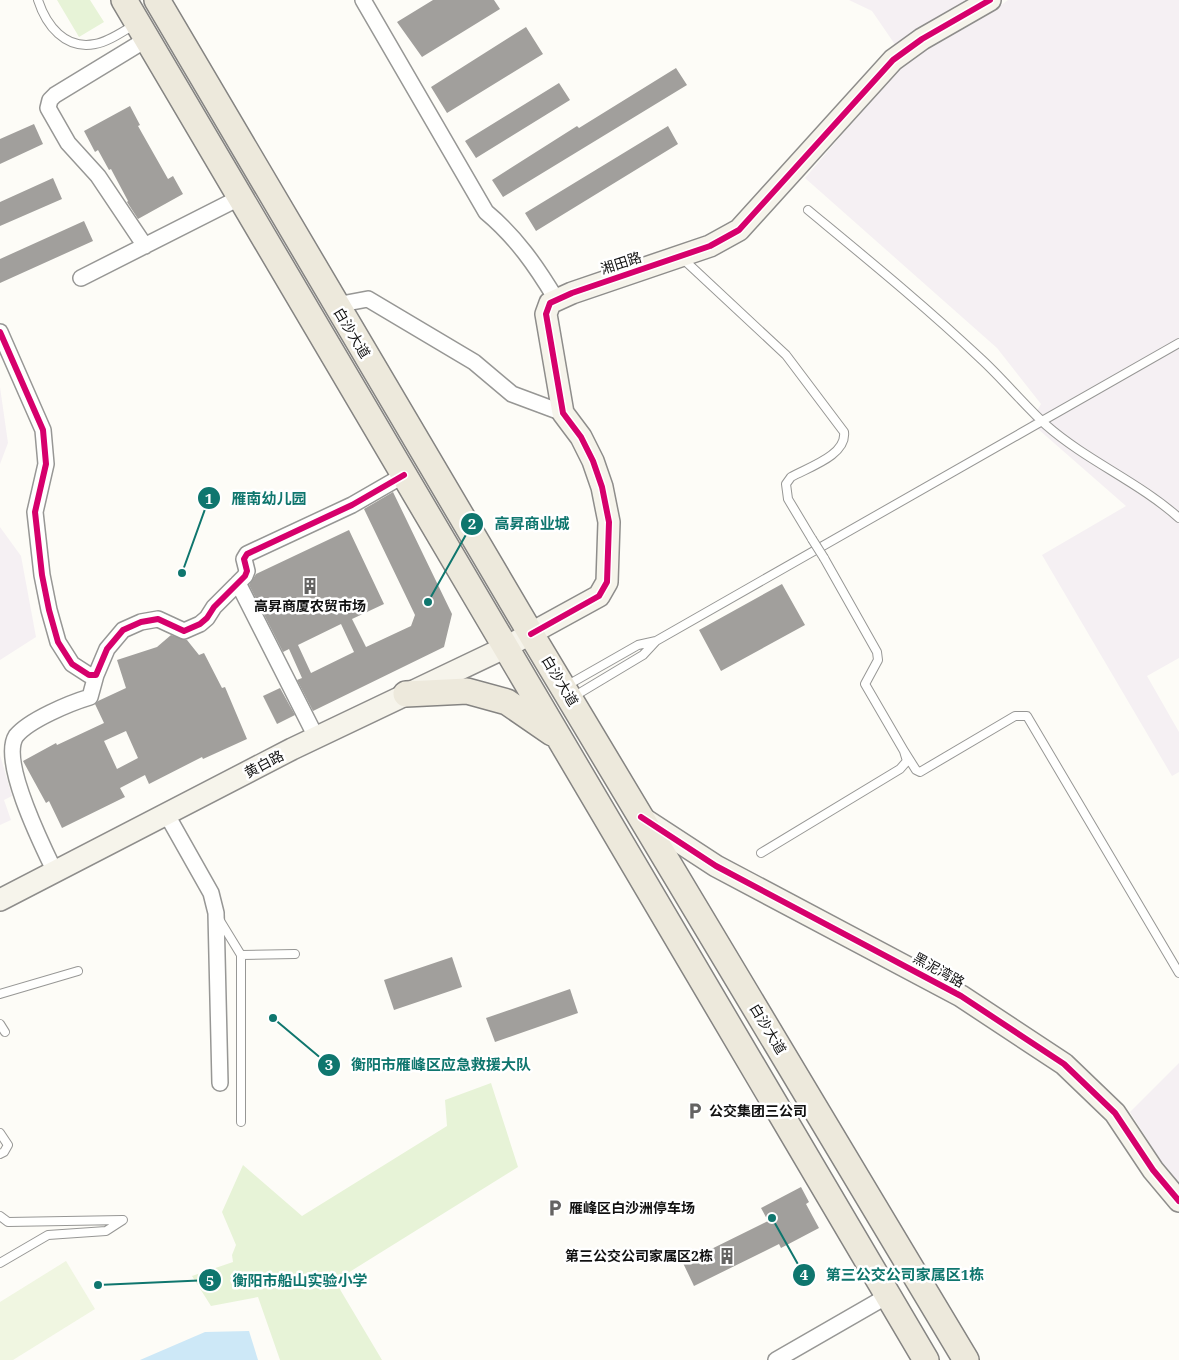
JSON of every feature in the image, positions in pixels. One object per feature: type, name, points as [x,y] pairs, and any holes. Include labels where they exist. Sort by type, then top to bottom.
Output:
[{"type":"main road","name":"白沙大道","points":[[124,0],[926,1360]]},
{"type":"main road","name":"白沙大道","points":[[157,0],[531,634],[966,1360]]},
{"type":"main road","points":[[406,694],[467,691],[507,702],[538,721],[560,739]]},
{"type":"street","points":[[363,0],[486,212],[507,230],[533,260],[556,299],[550,303],[546,314],[562,413],[581,437],[593,461],[602,487],[609,522],[607,582],[599,596],[531,634]]},
{"type":"street","name":"湘田路","points":[[556,299],[710,246],[739,230],[893,60],[922,39],[990,0]]},
{"type":"street","points":[[143,31],[55,95],[50,100],[48,108],[68,143],[98,176],[145,246]]},
{"type":"street","points":[[81,278],[241,198]]},
{"type":"street","points":[[336,305],[368,299],[474,362],[512,394],[562,413]]},
{"type":"street","points":[[0,332],[43,430],[46,464],[35,512],[48,610],[58,642],[72,664],[89,675],[96,675]]},
{"type":"street","points":[[55,872],[24,810],[12,755],[12,746],[16,737],[63,705],[90,697],[96,675],[107,649],[123,630],[141,622],[158,619],[184,631],[192,628],[208,618],[214,607],[247,573],[244,559],[249,553],[352,505],[404,475]]},
{"type":"street","points":[[238,583],[316,738]]},
{"type":"street","name":"黄白路","points":[[0,900],[316,738],[531,634]]},
{"type":"street","points":[[167,815],[211,893],[216,913],[220,1083]]},
{"type":"street","name":"黑泥湾路","points":[[641,817],[716,866],[961,996],[1064,1064],[1116,1113],[1153,1170],[1179,1201]]},
{"type":"street","points":[[776,1360],[889,1295]]},
{"type":"lane","points":[[38,0],[44,16],[52,27],[61,37],[71,43],[96,44],[143,31]]},
{"type":"lane","points":[[808,210],[922,305],[981,358],[1043,421],[1094,460],[1159,500],[1179,518]]},
{"type":"lane","points":[[680,256],[786,355],[844,432],[845,438],[838,451],[791,477],[786,484],[788,499],[877,652],[878,660],[865,684],[916,770],[920,772],[1015,716],[1027,716],[1179,972]]},
{"type":"lane","points":[[567,693],[638,645],[656,641],[1179,343]]},
{"type":"lane","points":[[567,693],[644,655],[656,641]]},
{"type":"lane","points":[[761,853],[903,766],[907,761],[904,751]]},
{"type":"lane","points":[[216,913],[241,955],[241,1122]]},
{"type":"lane","points":[[241,955],[295,954]]},
{"type":"lane","points":[[0,994],[78,971]]},
{"type":"lane","points":[[0,1024],[5,1032]]},
{"type":"lane","points":[[0,1133],[8,1145],[4,1152],[0,1154]]},
{"type":"lane","points":[[0,1216],[8,1222],[123,1220],[106,1232],[48,1235],[0,1263]]},
{"type":"shaded area","points":[[849,0],[973,0],[896,46],[872,11]]},
{"type":"shaded area","points":[[1008,0],[1179,0],[1179,658],[1147,676],[1179,732],[1179,772],[1172,776],[1042,555],[1126,506],[1030,422],[1041,404],[997,348],[805,178],[902,64],[988,15]]},
{"type":"shaded area","points":[[0,387],[8,443],[0,464]]},
{"type":"shaded area","points":[[0,527],[21,556],[36,637],[0,660]]},
{"type":"shaded area","points":[[0,755],[12,796],[4,800],[11,820],[0,825]]},
{"type":"shaded area","points":[[1179,1063],[1179,1190],[1130,1112]]},
{"type":"green space","points":[[57,0],[90,0],[104,22],[79,37]]},
{"type":"green space","points":[[491,1083],[518,1167],[335,1281],[382,1360],[280,1360],[258,1297],[211,1306],[192,1276],[233,1262],[232,1255],[236,1245],[222,1212],[243,1165],[302,1216],[447,1126],[445,1100]]},
{"type":"green space","points":[[66,1261],[95,1309],[13,1360],[0,1360],[0,1302]]},
{"type":"water","points":[[249,1331],[258,1360],[140,1360],[205,1332]]},
{"type":"building","points":[[433,0],[494,0],[500,9],[422,57],[397,22]]},
{"type":"building","points":[[526,27],[543,54],[447,113],[431,87]]},
{"type":"building","points":[[676,68],[687,85],[503,197],[492,180],[577,126],[579,128]]},
{"type":"building","points":[[559,83],[570,100],[476,158],[465,141]]},
{"type":"building","points":[[130,106],[140,125],[138,126],[168,179],[173,176],[183,194],[138,219],[127,202],[111,169],[109,170],[98,150],[95,152],[84,131]]},
{"type":"building","points":[[34,124],[43,144],[0,164],[0,139]]},
{"type":"building","points":[[668,126],[678,144],[536,231],[525,213]]},
{"type":"building","points":[[53,178],[62,199],[0,226],[0,202]]},
{"type":"building","points":[[84,221],[93,241],[0,283],[0,259]]},
{"type":"building","points":[[393,492],[452,614],[444,647],[313,711],[297,680],[302,678],[289,649],[283,652],[249,585],[256,574],[349,530],[384,604],[352,619],[366,647],[411,626],[415,615],[364,509]],"holes":[[[341,624],[354,652],[311,673],[298,645]]]},
{"type":"building","points":[[782,584],[805,625],[721,671],[699,630]]},
{"type":"building","points":[[171,635],[187,640],[199,655],[204,653],[222,688],[225,687],[247,739],[203,759],[202,757],[149,784],[145,775],[120,788],[125,797],[62,828],[49,801],[46,803],[23,761],[56,743],[57,745],[104,723],[95,704],[126,688],[117,660],[157,647]],"holes":[[[126,731],[138,758],[117,769],[104,741]]]},
{"type":"building","points":[[280,688],[295,715],[277,724],[263,696]]},
{"type":"building","points":[[452,957],[462,987],[394,1010],[384,980]]},
{"type":"building","points":[[570,989],[578,1013],[495,1042],[486,1018]]},
{"type":"building","points":[[801,1187],[809,1202],[806,1204],[819,1228],[781,1248],[779,1244],[694,1286],[683,1263],[768,1221],[761,1208]]},
{"type":"cycle path","points":[[531,634],[599,596],[607,582],[609,522],[602,487],[593,461],[581,437],[563,413],[546,314],[550,303],[572,293],[710,246],[739,230],[893,60],[922,39],[990,0]]},
{"type":"cycle path","points":[[0,332],[43,430],[46,464],[35,512],[42,575],[49,610],[58,642],[72,664],[89,675],[96,675],[107,649],[123,630],[141,622],[158,619],[184,631],[200,624],[245,576],[247,571],[244,559],[247,554],[352,505],[404,475]]},
{"type":"cycle path","points":[[641,817],[716,866],[961,996],[1064,1064],[1115,1113],[1153,1170],[1179,1201]]},
{"type":"place","name":"雁南幼儿园","points":[[182,573]]},
{"type":"place","name":"高昇商厦农贸市场","points":[[310,586]]},
{"type":"place","name":"高昇商业城","points":[[428,602]]},
{"type":"place","name":"衡阳市雁峰区应急救援大队","points":[[273,1018]]},
{"type":"place","name":"公交集团三公司","points":[[695,1111]]},
{"type":"place","name":"雁峰区白沙洲停车场","points":[[555,1208]]},
{"type":"place","name":"第三公交公司家属区1栋","points":[[772,1218]]},
{"type":"place","name":"第三公交公司家属区2栋","points":[[727,1256]]},
{"type":"place","name":"衡阳市船山实验小学","points":[[98,1285]]}]
